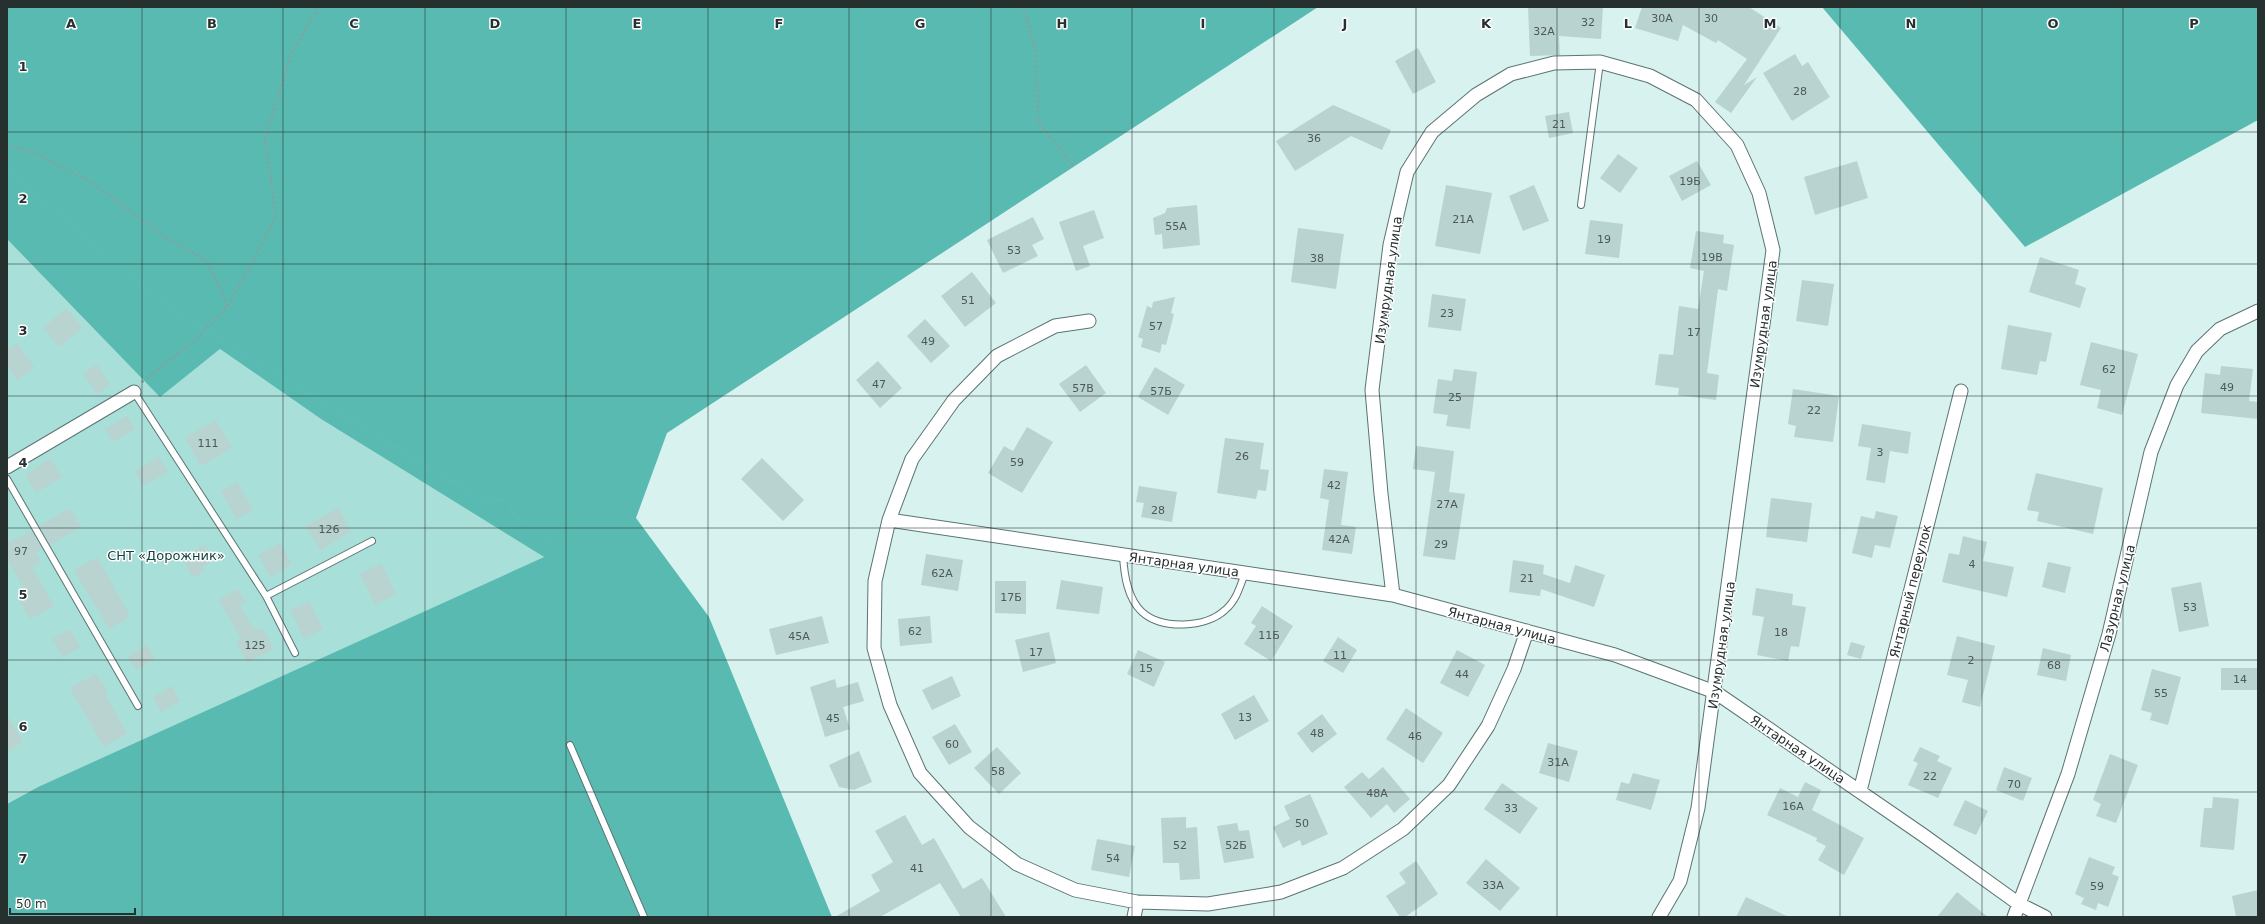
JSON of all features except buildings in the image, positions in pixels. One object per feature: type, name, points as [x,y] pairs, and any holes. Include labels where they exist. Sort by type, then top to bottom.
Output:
[{"type":"street","name":"Изумрудная улица","points":[[1393,595],[1381,494],[1372,390],[1390,244],[1407,172],[1432,132],[1476,95],[1511,74],[1554,63],[1600,62],[1650,76],[1696,100],[1737,145],[1759,193],[1773,250],[1715,692],[1698,808],[1680,881],[1661,916]]},
{"type":"street","name":"Лазурная улица","points":[[2014,917],[2068,774],[2109,634],[2151,452],[2177,385],[2197,351],[2220,329],[2258,311]]},
{"type":"street","points":[[1089,321],[1055,326],[997,356],[954,400],[912,459],[888,520],[875,581],[874,648],[890,705],[920,773],[969,827],[1017,864],[1075,890],[1137,902],[1208,904],[1281,892],[1343,868],[1403,829],[1449,785],[1488,726],[1514,669],[1527,631]]},
{"type":"street","name":"Янтарный переулок","points":[[1860,791],[1961,391]]},
{"type":"street","points":[[7,467],[134,392]]},
{"type":"street","name":"Янтарная улица","points":[[888,520],[1393,595],[1615,655],[1715,692],[1860,791],[2019,904],[2045,917]]},
{"type":"street","points":[[1134,917],[1137,902]]},
{"type":"lane","points":[[1581,205],[1600,62]]},
{"type":"lane","points":[[134,392],[266,596],[295,653]]},
{"type":"lane","points":[[7,479],[138,706]]},
{"type":"lane","points":[[266,596],[372,540]]},
{"type":"lane","points":[[1124,555],[1126,582],[1142,612],[1155,619],[1172,624],[1191,625],[1208,621],[1225,610],[1238,592],[1245,573]]},
{"type":"lane","points":[[570,745],[644,917]]},
{"type":"path","points":[[144,380],[199,336],[228,306],[276,217],[265,138],[291,55],[318,7]]},
{"type":"path","points":[[1023,7],[1036,51],[1038,122],[1074,167]]},
{"type":"path","points":[[7,145],[39,156],[92,183],[162,234],[207,261],[228,306]]},
{"type":"green space","name":"СНТ «Дорожник»","points":[[7,239],[160,396],[220,349],[321,419],[544,557],[38,787],[7,804]]},
{"type":"shaded area","points":[[7,7],[1318,7],[667,433],[636,518],[709,617],[832,917],[7,917],[7,804],[38,787],[544,557],[321,419],[220,349],[160,397],[7,239]]},
{"type":"shaded area","points":[[1822,7],[2258,7],[2258,120],[2025,247]]},
{"type":"waterway","points":[[7,171],[173,310],[485,502],[506,500],[516,517],[554,542]]}]
